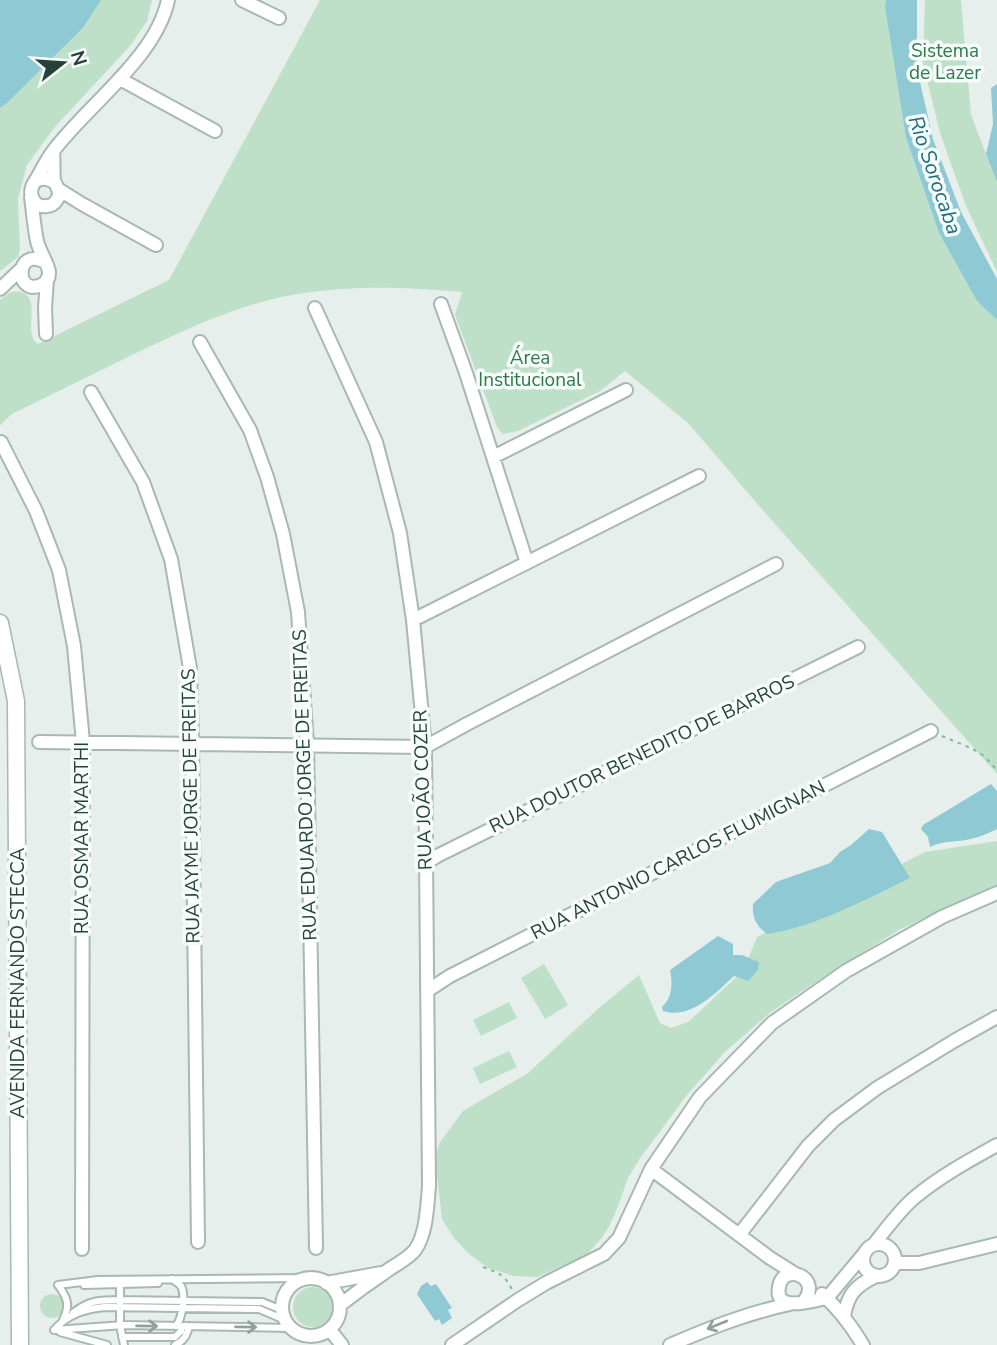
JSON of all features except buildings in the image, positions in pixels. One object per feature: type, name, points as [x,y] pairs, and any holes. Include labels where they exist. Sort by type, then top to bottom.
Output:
[{"type":"street","points":[[46,334],[45,308],[49,269],[36,234],[31,189],[53,151],[150,43],[160,26],[168,0]]},
{"type":"street","points":[[242,0],[279,18]]},
{"type":"street","points":[[120,79],[215,131]]},
{"type":"street","points":[[31,259],[36,234],[59,196],[53,151]]},
{"type":"street","points":[[34,183],[40,179],[48,179],[82,204],[156,245]]},
{"type":"street","points":[[31,197],[41,206],[82,204]]},
{"type":"street","points":[[4,286],[31,259],[45,262]]},
{"type":"street","points":[[21,270],[22,277],[45,308]]},
{"type":"street","points":[[4,286],[39,286],[46,283],[47,279]]},
{"type":"street","points":[[441,304],[527,563]]},
{"type":"street","name":"RUA JOÃO COZER","points":[[316,307],[376,442],[400,533],[413,620],[425,747],[429,1186],[426,1216],[415,1250],[340,1306]]},
{"type":"street","name":"RUA EDUARDO JORGE DE FREITAS","points":[[200,342],[250,430],[283,534],[299,612],[307,745],[316,1248]]},
{"type":"street","points":[[493,457],[626,390]]},
{"type":"street","name":"RUA JAYME JORGE DE FREITAS","points":[[91,391],[143,482],[171,559],[190,668],[198,1242]]},
{"type":"street","name":"RUA OSMAR MARTHI","points":[[1,442],[36,511],[59,570],[74,646],[83,742],[82,1249]]},
{"type":"street","points":[[413,620],[699,476]]},
{"type":"street","points":[[39,742],[425,747],[776,564]]},
{"type":"street","name":"AVENIDA FERNANDO STECCA","points":[[0,623],[16,701],[20,1345]]},
{"type":"street","name":"RUA DOUTOR BENEDITO DE BARROS","points":[[426,863],[858,647]]},
{"type":"street","name":"RUA ANTONIO CARLOS FLUMIGNAN","points":[[427,991],[450,976],[931,731]]},
{"type":"street","points":[[452,1345],[546,1283],[604,1254],[619,1238],[651,1169],[700,1097],[772,1023],[846,971],[942,917],[997,892]]},
{"type":"street","points":[[739,1235],[807,1146],[834,1119],[877,1088],[997,1017]]},
{"type":"street","points":[[670,1345],[724,1322],[764,1309],[827,1298],[865,1250],[874,1244],[896,1216],[914,1199],[941,1178],[997,1145]]},
{"type":"street","points":[[651,1169],[827,1298],[851,1324],[863,1345]]},
{"type":"street","points":[[844,1316],[847,1301],[856,1288],[876,1276],[886,1275],[895,1263],[890,1248],[880,1243],[874,1244]]},
{"type":"street","points":[[895,1263],[919,1263],[997,1244]]},
{"type":"street","points":[[863,1255],[867,1271],[876,1276]]},
{"type":"street","points":[[764,1309],[779,1287],[782,1278],[788,1275],[800,1276],[808,1284],[809,1290],[807,1297],[797,1303],[785,1301],[780,1296],[779,1287],[770,1258]]},
{"type":"street","name":"RUA JOÃO COZER","points":[[326,1283],[385,1272]]},
{"type":"street","points":[[304,1280],[321,1280],[326,1283],[336,1292],[340,1306],[338,1319],[330,1330],[317,1336],[297,1333],[286,1320],[283,1299],[286,1293],[304,1280]]},
{"type":"street","points":[[330,1330],[342,1345]]},
{"type":"lane","points":[[58,1285],[98,1280],[304,1280]]},
{"type":"lane","points":[[200,1281],[304,1280]]},
{"type":"lane","points":[[58,1285],[175,1281],[181,1287],[181,1321],[186,1336],[176,1345]]},
{"type":"lane","points":[[120,1284],[120,1325],[123,1341],[175,1337],[182,1326]]},
{"type":"lane","points":[[54,1330],[63,1320],[68,1306],[65,1294],[58,1285]]},
{"type":"lane","points":[[63,1320],[86,1309],[120,1303],[201,1304],[259,1309],[286,1320]]},
{"type":"lane","points":[[54,1330],[120,1325],[201,1326],[286,1320]]},
{"type":"lane","points":[[54,1330],[107,1345]]},
{"type":"path","points":[[931,731],[973,749],[997,770]]},
{"type":"path","points":[[483,1267],[507,1279],[518,1300]]},
{"type":"green space","points":[[101,0],[152,0],[147,21],[130,46],[54,128],[27,165],[18,199],[18,257],[0,271],[0,108],[83,28]]},
{"type":"green space","name":"Área Institucional","points":[[320,0],[886,0],[906,138],[939,233],[977,301],[997,320],[997,774],[689,424],[625,371],[600,391],[518,431],[503,434],[497,427],[455,315],[462,292],[400,288],[338,289],[297,294],[254,304],[212,319],[132,355],[12,414],[0,425],[0,300],[15,291],[30,299],[32,336],[38,344],[169,280]]},
{"type":"green space","name":"Sistema de Lazer","points":[[925,0],[961,0],[971,115],[997,182],[997,272],[966,206],[940,133],[923,63]]},
{"type":"green space","points":[[997,841],[997,886],[899,930],[771,1012],[725,1052],[687,1095],[641,1157],[628,1178],[610,1225],[585,1256],[537,1277],[514,1276],[488,1268],[454,1238],[442,1219],[435,1157],[440,1142],[463,1111],[528,1073],[639,975],[660,1023],[671,1028],[688,1022],[743,971],[757,937],[925,852]]},
{"type":"green space","points":[[544,964],[568,1005],[545,1019],[521,978]]},
{"type":"green space","points":[[509,1002],[517,1018],[481,1036],[473,1020]]},
{"type":"green space","points":[[509,1051],[517,1067],[480,1084],[473,1068]]},
{"type":"green space","points":[[313,1287],[321,1288],[327,1293],[332,1299],[332,1315],[327,1321],[321,1326],[313,1327],[305,1326],[299,1321],[294,1315],[293,1307],[294,1299],[299,1293],[305,1288]]},
{"type":"green space","points":[[52,1294],[60,1298],[64,1306],[60,1314],[52,1318],[44,1314],[40,1306],[44,1298]]},
{"type":"water","points":[[0,0],[101,0],[83,28],[0,108]]},
{"type":"water","name":"Rio Sorocaba","points":[[886,0],[917,0],[917,69],[933,139],[961,212],[997,279],[997,320],[977,301],[939,233],[906,138]]},
{"type":"water","points":[[997,84],[997,182],[986,154],[993,124],[991,88]]},
{"type":"water","points":[[991,784],[997,791],[997,829],[973,838],[930,847],[928,837],[921,829],[923,825]]},
{"type":"water","points":[[869,829],[882,832],[910,878],[804,925],[767,934],[760,927],[754,917],[753,904],[776,882],[830,863]]},
{"type":"water","points":[[718,936],[733,944],[733,955],[742,955],[759,962],[758,970],[748,981],[734,976],[711,997],[693,1008],[673,1013],[663,1011],[662,1007],[671,990],[670,970]]},
{"type":"water","points":[[427,1282],[431,1286],[436,1284],[452,1308],[448,1310],[452,1318],[442,1325],[439,1319],[435,1321],[417,1294]]}]
